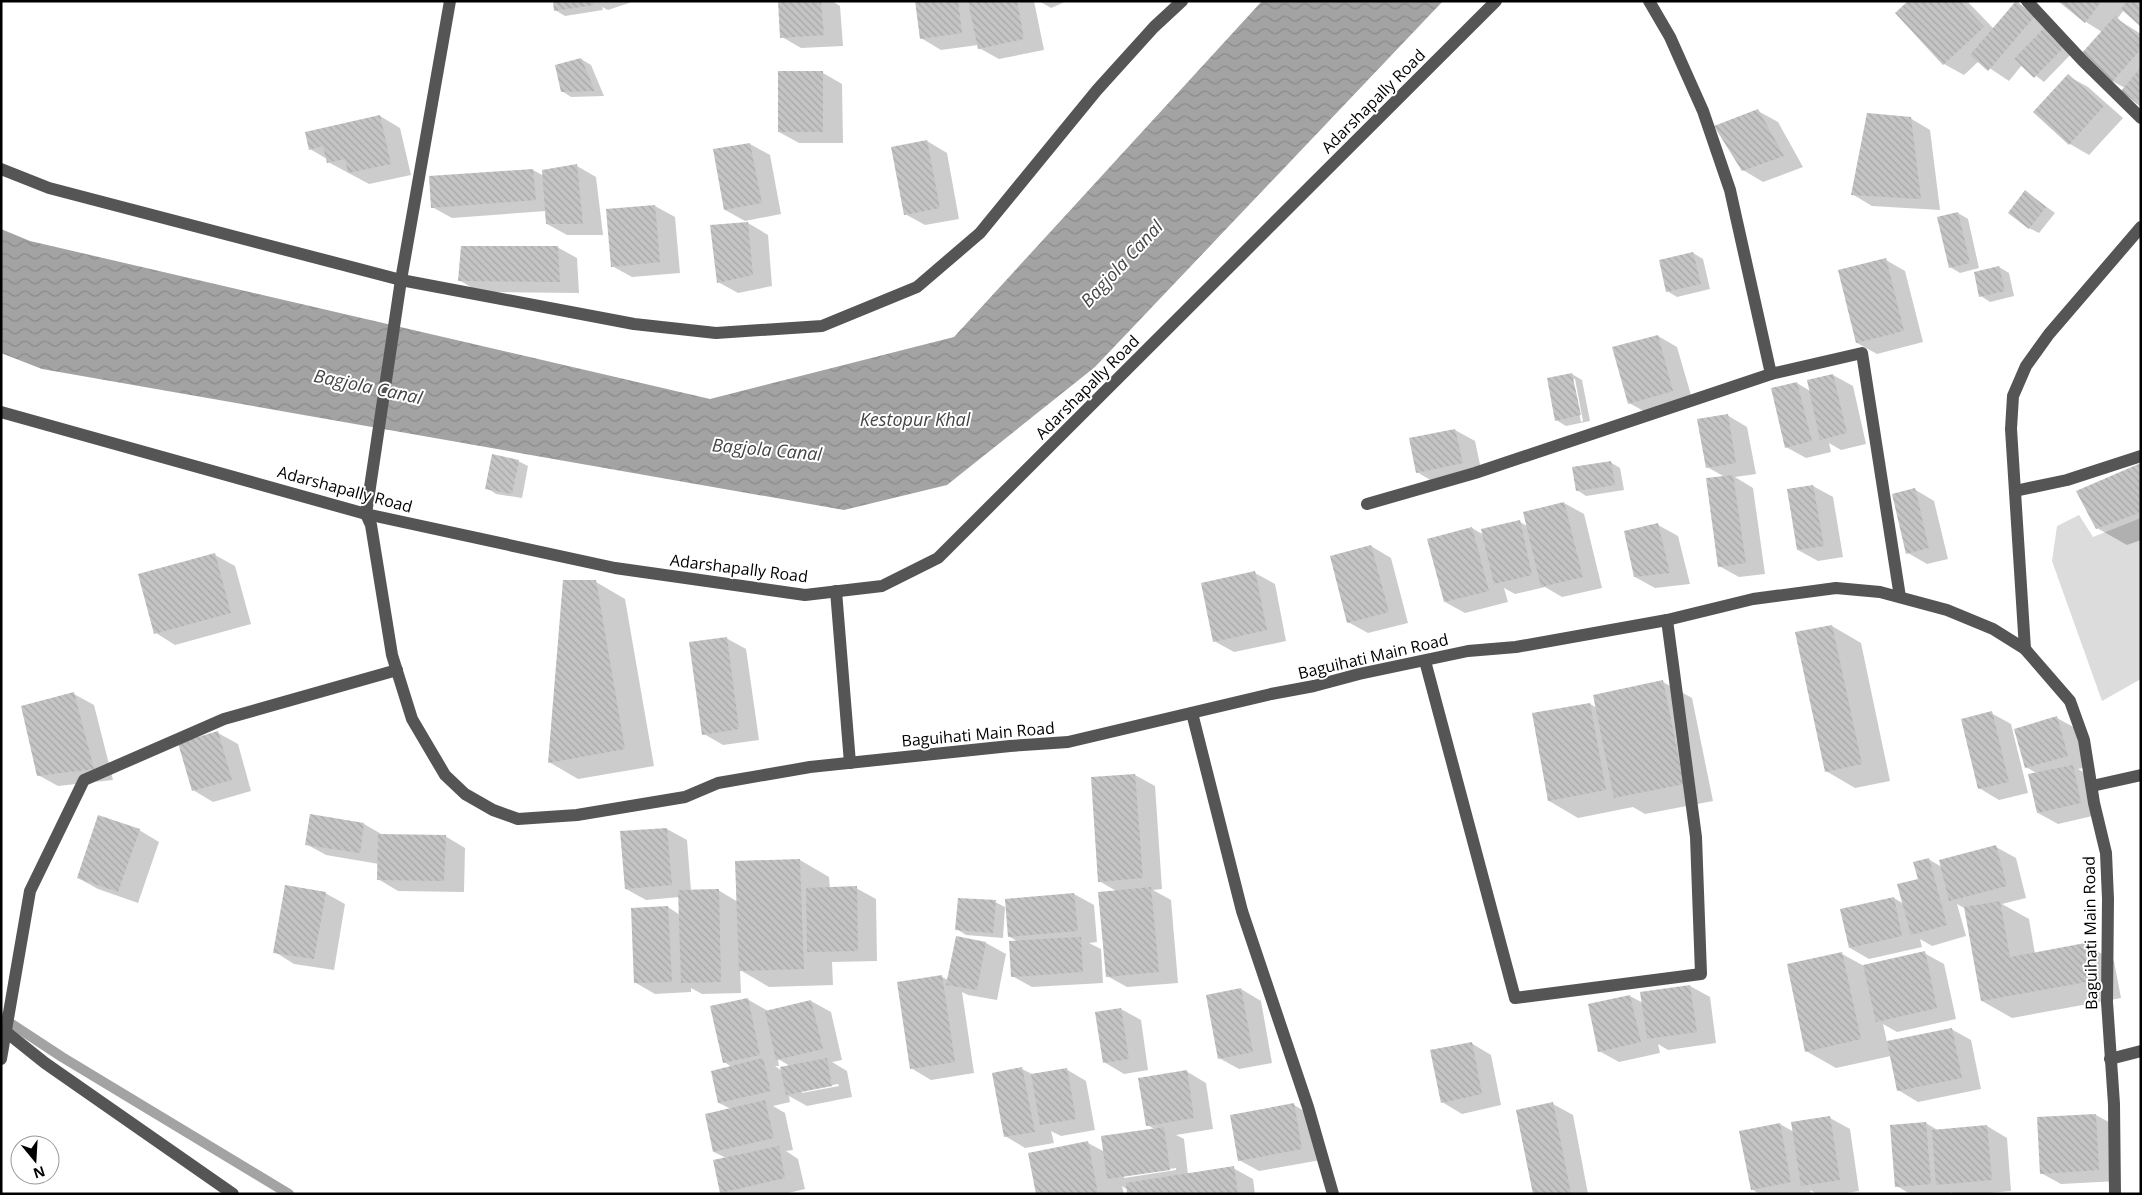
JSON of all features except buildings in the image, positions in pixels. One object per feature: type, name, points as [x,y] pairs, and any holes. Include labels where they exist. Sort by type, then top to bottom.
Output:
[{"type":"street","points":[[366,514],[400,280],[450,1]]},
{"type":"street","points":[[1,169],[48,188],[400,280],[634,324],[716,333],[822,326],[917,287],[980,233],[1097,90],[1154,27],[1182,1]]},
{"type":"street","name":"Adarshapally Road","points":[[1,412],[366,514],[615,568],[805,595],[882,586],[938,558],[1496,1]]},
{"type":"street","points":[[1649,1],[1670,37],[1703,111],[1730,190],[1771,374]]},
{"type":"street","points":[[2027,1],[2082,60],[2141,118]]},
{"type":"street","points":[[2025,649],[2011,429],[2013,396],[2026,366],[2049,334],[2141,227]]},
{"type":"street","points":[[1367,504],[1475,473],[1771,374],[1862,353],[1900,597]]},
{"type":"street","points":[[2015,491],[2067,480],[2141,456]]},
{"type":"street","name":"Baguihati Main Road","points":[[366,514],[371,525],[392,655],[412,719],[445,774],[465,794],[493,810],[518,819],[577,815],[685,798],[718,783],[810,767],[1010,746],[1068,742],[1468,651],[1516,647],[1667,620],[1753,599],[1836,588],[1880,592],[1947,610],[1993,629],[2025,649],[2070,701],[2084,740],[2106,854],[2108,899],[2107,1002],[2114,1104],[2116,1194]]},
{"type":"street","points":[[836,591],[850,763]]},
{"type":"street","points":[[1426,660],[1514,998],[1701,974],[1696,837],[1667,620]]},
{"type":"street","points":[[1,1059],[4,1029],[10,1007],[30,891],[84,780],[224,719],[397,670]]},
{"type":"street","points":[[1192,713],[1242,911],[1308,1107],[1333,1194]]},
{"type":"street","points":[[2092,786],[2141,775]]},
{"type":"street","points":[[4,1029],[45,1063],[233,1194]]},
{"type":"street","points":[[2110,1059],[2141,1051]]},
{"type":"shaded area","points":[[2079,515],[2093,537],[2141,518],[2141,679],[2102,701],[2052,561],[2057,526]]},
{"type":"water","name":"Kestopur Khal","points":[[1262,1],[1443,1],[1095,367],[947,485],[844,510],[42,369],[1,353],[1,229],[30,241],[710,399],[954,337]]},
{"type":"waterway","points":[[1,1017],[62,1057],[289,1194]]},
{"type":"water label","name":"Bagjola Canal","points":[[1122,264]]},
{"type":"water label","name":"Bagjola Canal","points":[[368,387]]},
{"type":"water label","name":"Bagjola Canal","points":[[767,450]]}]
